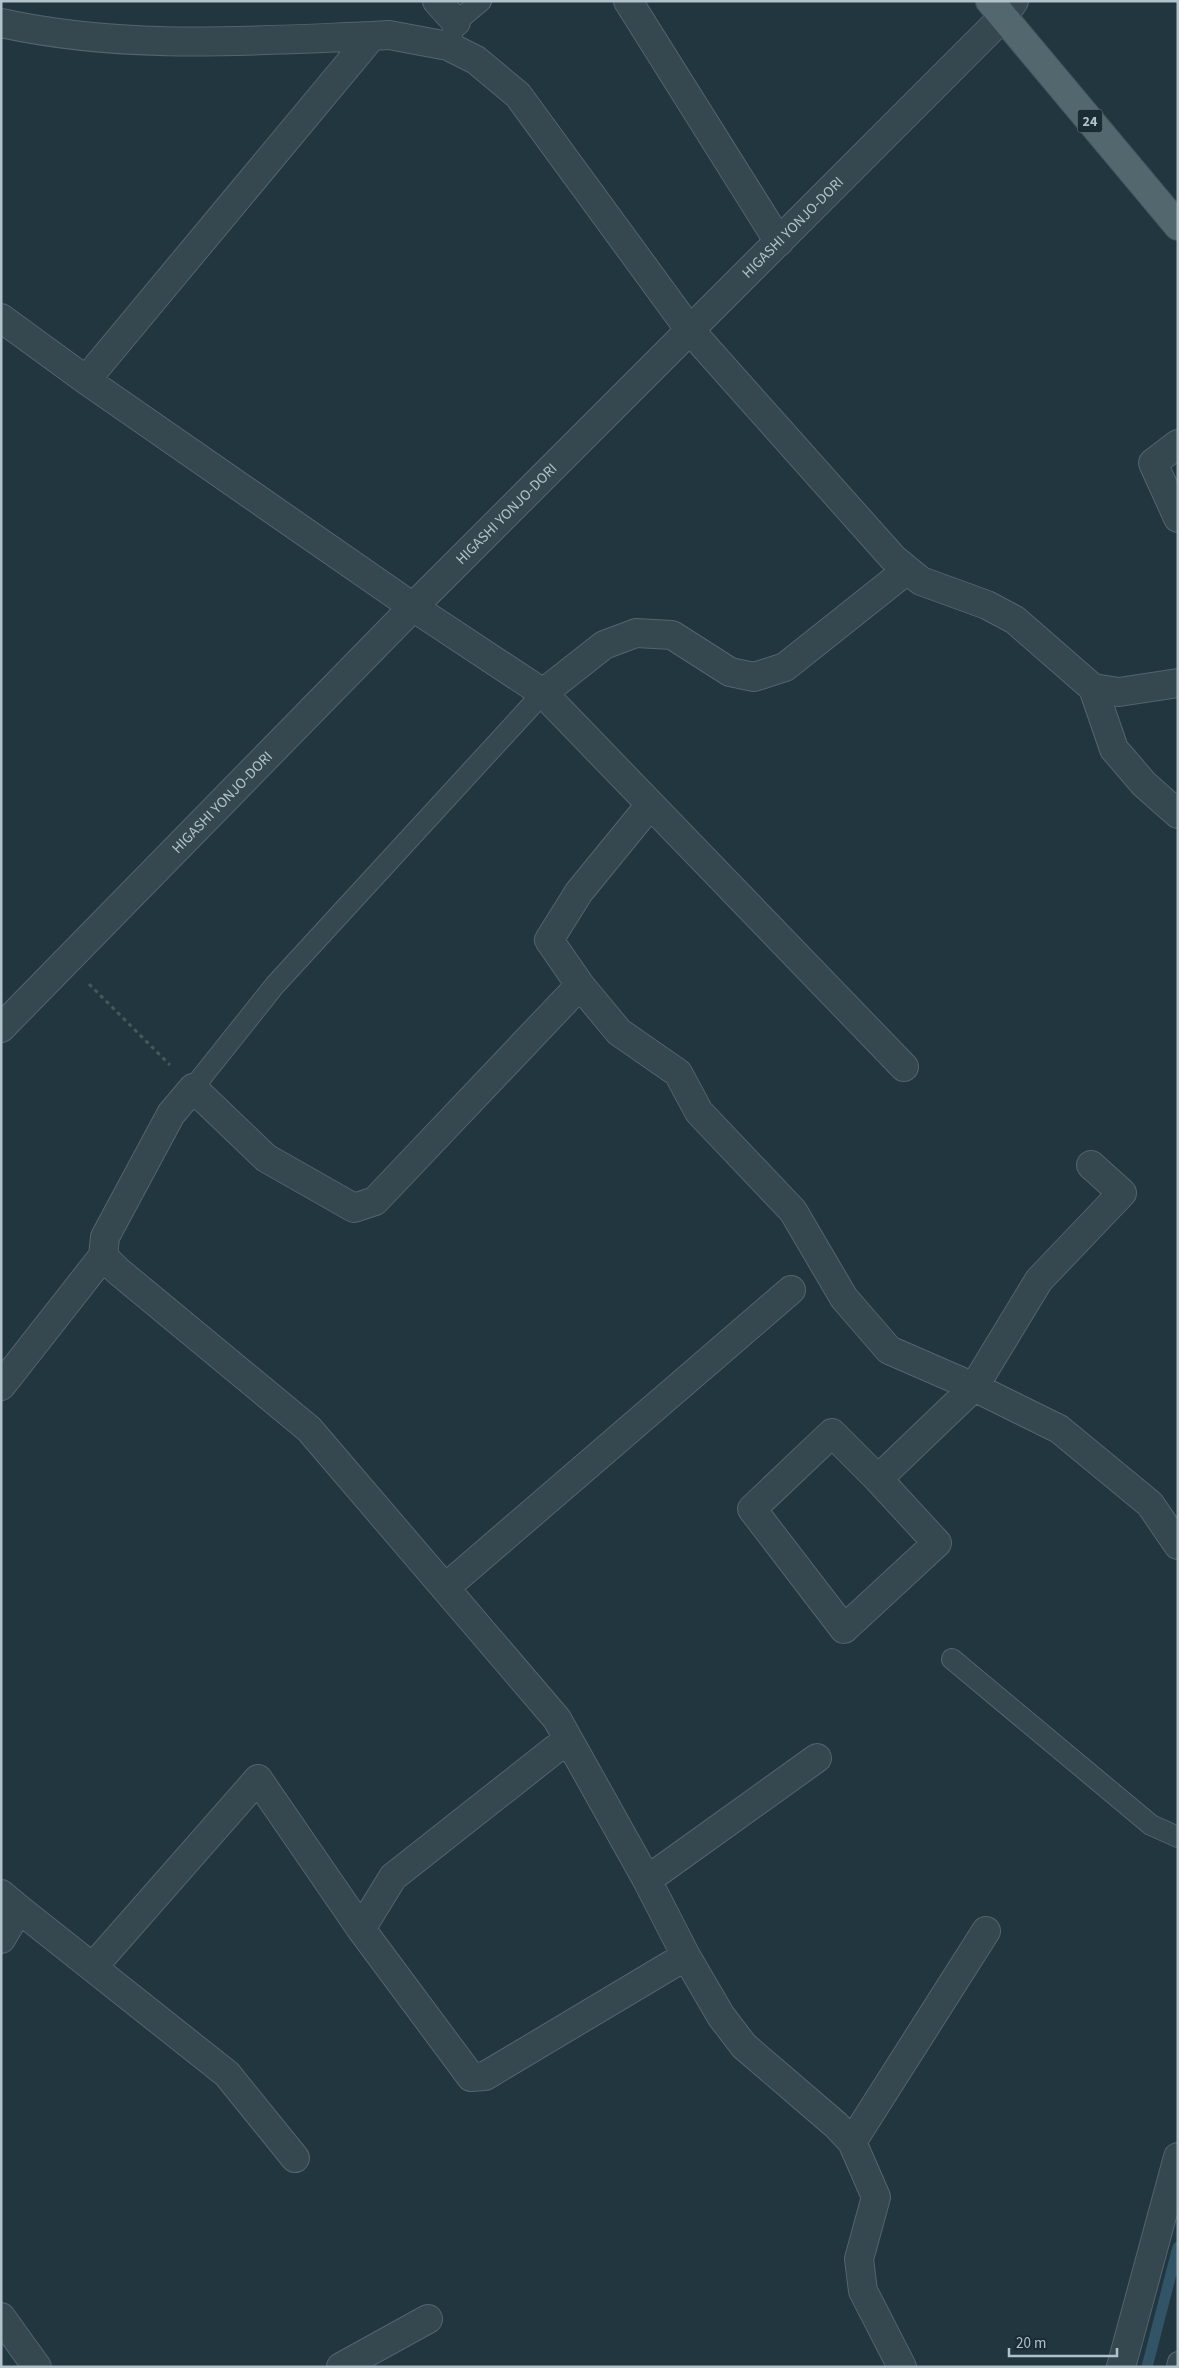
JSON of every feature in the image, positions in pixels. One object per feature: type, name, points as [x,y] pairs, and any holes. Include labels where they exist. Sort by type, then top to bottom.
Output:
[{"type":"main road","name":"24","points":[[1002,6],[1178,226]]},
{"type":"street","points":[[437,1],[452,34],[476,60],[518,95],[689,329],[893,558],[920,581],[987,604],[1015,620],[1093,688],[1114,749],[1144,784],[1178,814]]},
{"type":"street","points":[[628,1],[779,242]]},
{"type":"street","name":"HIGASHI YONJO-DORI","points":[[1,1028],[68,963],[413,607],[689,329],[779,242],[1002,6]]},
{"type":"street","points":[[1,23],[41,32],[118,41],[192,43],[452,34]]},
{"type":"street","points":[[86,380],[372,36]]},
{"type":"street","points":[[1,318],[86,380],[413,607],[542,693],[904,1067]]},
{"type":"street","points":[[1178,444],[1153,463],[1178,518]]},
{"type":"street","points":[[542,693],[604,645],[636,633],[672,635],[730,672],[754,677],[785,667],[907,570]]},
{"type":"street","points":[[1093,688],[1119,692],[1178,683]]},
{"type":"street","points":[[650,805],[579,892],[550,940],[580,985],[619,1032],[678,1073],[699,1112],[793,1211],[844,1298],[889,1350],[974,1387],[1060,1429],[1150,1504],[1178,1545]]},
{"type":"street","points":[[1,1386],[103,1256],[105,1237],[171,1114],[193,1088],[266,1158],[354,1208],[375,1201],[580,985]]},
{"type":"street","points":[[878,1479],[974,1387],[1039,1280],[1122,1193],[1091,1165]]},
{"type":"street","points":[[103,1256],[118,1271],[309,1429],[557,1719],[648,1880],[686,1956],[721,2016],[744,2046],[836,2125],[852,2142],[876,2197],[859,2259],[863,2291],[902,2367]]},
{"type":"street","points":[[445,1588],[791,1290]]},
{"type":"street","points":[[832,1433],[878,1479],[936,1543],[844,1629],[752,1509],[832,1433]]},
{"type":"street","points":[[361,1929],[393,1877],[568,1739]]},
{"type":"street","points":[[648,1880],[816,1758]]},
{"type":"street","points":[[93,1966],[258,1779],[361,1929],[471,2077],[485,2076],[686,1956]]},
{"type":"street","points":[[1,1939],[10,1902],[227,2074],[295,2158]]},
{"type":"street","points":[[852,2142],[986,1931]]},
{"type":"street","points":[[1121,2367],[1178,2157]]},
{"type":"street","points":[[1,2318],[37,2367]]},
{"type":"street","points":[[341,2367],[428,2319]]},
{"type":"lane","points":[[452,34],[481,1]]},
{"type":"lane","points":[[193,1088],[275,985],[542,693]]},
{"type":"lane","points":[[952,1659],[1151,1824],[1178,1837]]},
{"type":"lane","points":[[1176,2367],[1178,2362]]},
{"type":"path","points":[[68,963],[193,1088]]},
{"type":"waterway","points":[[1147,2367],[1178,2247]]}]
